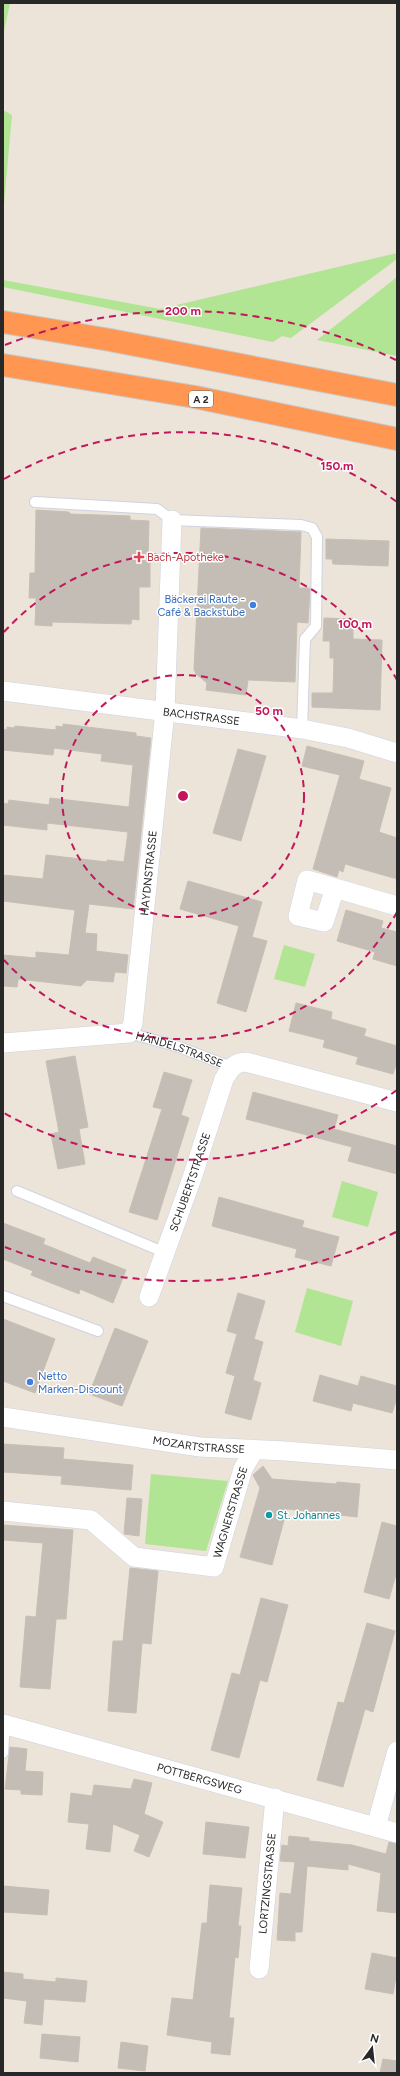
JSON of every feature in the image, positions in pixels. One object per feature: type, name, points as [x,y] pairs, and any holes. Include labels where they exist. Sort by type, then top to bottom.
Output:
[{"type":"highway","points":[[3,322],[110,340],[397,395]]},
{"type":"highway","name":"A 2","points":[[3,365],[202,399],[397,439]]},
{"type":"street","name":"HAYDNSTRASSE","points":[[129,1034],[133,1023],[165,711],[172,520]]},
{"type":"street","name":"BACHSTRASSE","points":[[3,691],[302,729],[348,738],[397,753]]},
{"type":"street","points":[[335,888],[397,906]]},
{"type":"street","name":"HÄNDELSTRASSE","points":[[3,1043],[129,1034]]},
{"type":"street","name":"HÄNDELSTRASSE","points":[[231,1067],[240,1062],[246,1062],[397,1102]]},
{"type":"street","name":"SCHUBERTSTRASSE","points":[[149,1297],[166,1253],[224,1079],[231,1067]]},
{"type":"street","name":"MOZARTSTRASSE","points":[[3,1417],[150,1441],[200,1447],[397,1460]]},
{"type":"street","name":"WAGNERSTRASSE","points":[[3,1511],[91,1520],[134,1557],[214,1567],[243,1469],[254,1450]]},
{"type":"street","name":"POTTBERGSWEG","points":[[4,1724],[397,1832]]},
{"type":"street","points":[[376,1827],[397,1751]]},
{"type":"street","name":"LORTZINGSTRASSE","points":[[259,1969],[275,1798]]},
{"type":"lane","points":[[35,502],[157,509],[172,520],[301,525],[312,528],[317,537],[316,626],[305,639],[302,729]]},
{"type":"lane","name":"HÄNDELSTRASSE","points":[[129,1034],[179,1047],[231,1067]]},
{"type":"lane","points":[[17,1191],[166,1253]]},
{"type":"lane","points":[[3,1296],[98,1331]]},
{"type":"lane","points":[[3,1753],[4,1724]]},
{"type":"green space","points":[[3,3],[10,3],[3,36]]},
{"type":"green space","points":[[3,110],[12,115],[3,215]]},
{"type":"green space","points":[[397,253],[397,259],[291,338],[282,336],[273,342],[3,287],[3,280],[160,309]]},
{"type":"green space","points":[[397,277],[397,356],[317,340]]},
{"type":"green space","points":[[284,945],[315,954],[305,987],[274,979]]},
{"type":"green space","points":[[342,1181],[378,1192],[368,1227],[332,1217]]},
{"type":"green space","points":[[307,1288],[353,1301],[341,1346],[295,1332]]},
{"type":"green space","points":[[151,1474],[228,1481],[206,1551],[145,1544]]},
{"type":"building","points":[[36,510],[69,512],[70,514],[130,516],[130,520],[149,521],[148,560],[150,560],[150,587],[139,587],[139,620],[132,619],[131,624],[52,622],[52,626],[35,625],[36,598],[29,598],[30,573],[35,573]]},
{"type":"building","name":"Bäckerei Raute - Café & Backstube","points":[[201,528],[301,532],[299,588],[310,588],[310,590],[308,623],[297,622],[295,682],[248,680],[246,695],[206,690],[207,683],[196,674],[194,669]]},
{"type":"building","points":[[326,539],[389,541],[388,566],[333,564],[332,559],[326,559]]},
{"type":"building","points":[[324,618],[353,619],[353,639],[382,640],[380,710],[312,707],[312,693],[333,693],[334,658],[330,658],[330,641],[323,641]]},
{"type":"building","points":[[63,724],[136,733],[136,736],[151,738],[133,909],[89,904],[85,933],[97,934],[96,951],[128,955],[126,973],[115,972],[113,982],[87,980],[81,986],[18,979],[17,987],[3,986],[3,955],[36,958],[36,952],[69,955],[75,910],[3,901],[3,875],[43,879],[46,855],[107,862],[107,860],[124,862],[128,832],[47,823],[47,830],[3,825],[3,803],[8,804],[9,800],[49,805],[50,798],[129,807],[133,765],[101,761],[102,754],[54,748],[53,755],[3,750],[3,729],[7,730],[7,727],[14,728],[15,726],[56,730],[56,726],[63,727]]},
{"type":"building","points":[[307,746],[364,761],[359,779],[391,788],[379,832],[397,838],[397,879],[345,864],[343,872],[339,870],[337,877],[313,869],[340,775],[302,766]]},
{"type":"building","points":[[238,749],[266,756],[241,841],[213,833]]},
{"type":"building","points":[[188,881],[262,902],[252,937],[267,941],[246,1012],[217,1003],[239,926],[180,909]]},
{"type":"building","points":[[346,910],[383,921],[381,928],[397,932],[397,966],[373,959],[375,952],[337,941]]},
{"type":"building","points":[[296,1003],[332,1012],[331,1019],[366,1029],[364,1036],[397,1046],[397,1062],[393,1074],[356,1064],[358,1057],[323,1047],[325,1040],[289,1031]]},
{"type":"building","points":[[75,1056],[88,1127],[79,1129],[85,1164],[58,1169],[51,1134],[59,1132],[46,1061]]},
{"type":"building","points":[[164,1072],[192,1080],[181,1115],[189,1118],[157,1220],[129,1212],[162,1109],[153,1107]]},
{"type":"building","points":[[253,1092],[338,1115],[334,1129],[397,1146],[397,1174],[348,1161],[352,1147],[246,1119]]},
{"type":"building","points":[[219,1197],[304,1221],[302,1227],[339,1237],[331,1266],[295,1257],[297,1249],[212,1226]]},
{"type":"building","points":[[3,1223],[45,1239],[43,1244],[90,1263],[93,1257],[126,1270],[113,1303],[80,1289],[79,1294],[31,1275],[33,1271],[3,1259]]},
{"type":"building","points":[[238,1293],[265,1301],[254,1339],[263,1342],[253,1380],[261,1383],[251,1420],[225,1413],[235,1376],[226,1373],[237,1334],[227,1331]]},
{"type":"building","points":[[3,1319],[55,1339],[35,1393],[3,1381]]},
{"type":"building","points":[[115,1328],[148,1341],[122,1406],[89,1394]]},
{"type":"building","points":[[320,1375],[358,1386],[361,1376],[397,1386],[397,1398],[392,1413],[353,1403],[351,1411],[313,1401]]},
{"type":"building","points":[[3,1444],[64,1448],[63,1459],[133,1465],[131,1490],[61,1484],[62,1476],[3,1472]]},
{"type":"building","name":"St. Johannes","points":[[263,1466],[272,1479],[336,1484],[337,1482],[360,1484],[357,1517],[287,1509],[272,1565],[240,1557],[260,1488],[253,1475]]},
{"type":"building","points":[[127,1498],[142,1499],[139,1536],[124,1534]]},
{"type":"building","points":[[382,1522],[397,1526],[397,1571],[389,1599],[364,1592]]},
{"type":"building","points":[[3,1525],[73,1530],[66,1619],[56,1619],[50,1689],[20,1687],[26,1616],[36,1617],[43,1543],[3,1540]]},
{"type":"building","points":[[130,1568],[158,1571],[151,1644],[142,1643],[136,1713],[108,1711],[113,1641],[123,1641]]},
{"type":"building","points":[[261,1598],[288,1605],[267,1682],[260,1680],[239,1758],[211,1750],[232,1673],[240,1675]]},
{"type":"building","points":[[367,1623],[395,1631],[373,1712],[365,1709],[343,1787],[317,1780],[338,1702],[344,1703]]},
{"type":"building","points":[[10,1747],[27,1749],[25,1771],[43,1772],[42,1795],[21,1794],[21,1790],[5,1789]]},
{"type":"building","points":[[134,1779],[152,1783],[144,1814],[163,1822],[149,1857],[134,1851],[140,1835],[113,1824],[110,1852],[86,1849],[89,1824],[68,1822],[71,1793],[92,1796],[94,1785],[131,1789]]},
{"type":"building","points":[[206,1822],[249,1827],[245,1858],[203,1854]]},
{"type":"building","points":[[289,1836],[309,1838],[309,1841],[352,1845],[386,1854],[389,1842],[397,1844],[397,1913],[377,1911],[381,1873],[348,1864],[348,1870],[307,1866],[302,1932],[295,1932],[295,1941],[277,1940],[280,1893],[291,1894],[295,1862],[280,1861],[282,1845],[288,1846]]},
{"type":"building","points":[[210,1885],[242,1888],[238,1926],[241,1926],[238,1958],[235,1957],[229,2018],[234,2018],[230,2055],[211,2053],[212,2042],[167,2035],[172,1998],[193,2000],[202,1923],[207,1923]]},
{"type":"building","points":[[4,1886],[49,1890],[47,1915],[3,1912]]},
{"type":"building","points":[[372,1953],[397,1958],[397,1971],[393,1994],[365,1989]]},
{"type":"building","points":[[3,1972],[23,1974],[23,1979],[56,1982],[56,1978],[87,1981],[85,2002],[44,1999],[42,2025],[24,2023],[27,2001],[3,1998]]},
{"type":"building","points":[[42,2034],[80,2037],[78,2062],[40,2058]]},
{"type":"building","points":[[121,2042],[148,2046],[145,2071],[118,2068]]},
{"type":"building","points":[[383,2059],[397,2061],[397,2073],[380,2073]]},
{"type":"place","name":"Bach-Apotheke","points":[[139,557]]},
{"type":"place","name":"Bäckerei Raute - Café & Backstube","points":[[253,605]]},
{"type":"place","name":"Netto Marken-Discount","points":[[30,1382]]},
{"type":"place","name":"St. Johannes","points":[[269,1515]]}]
